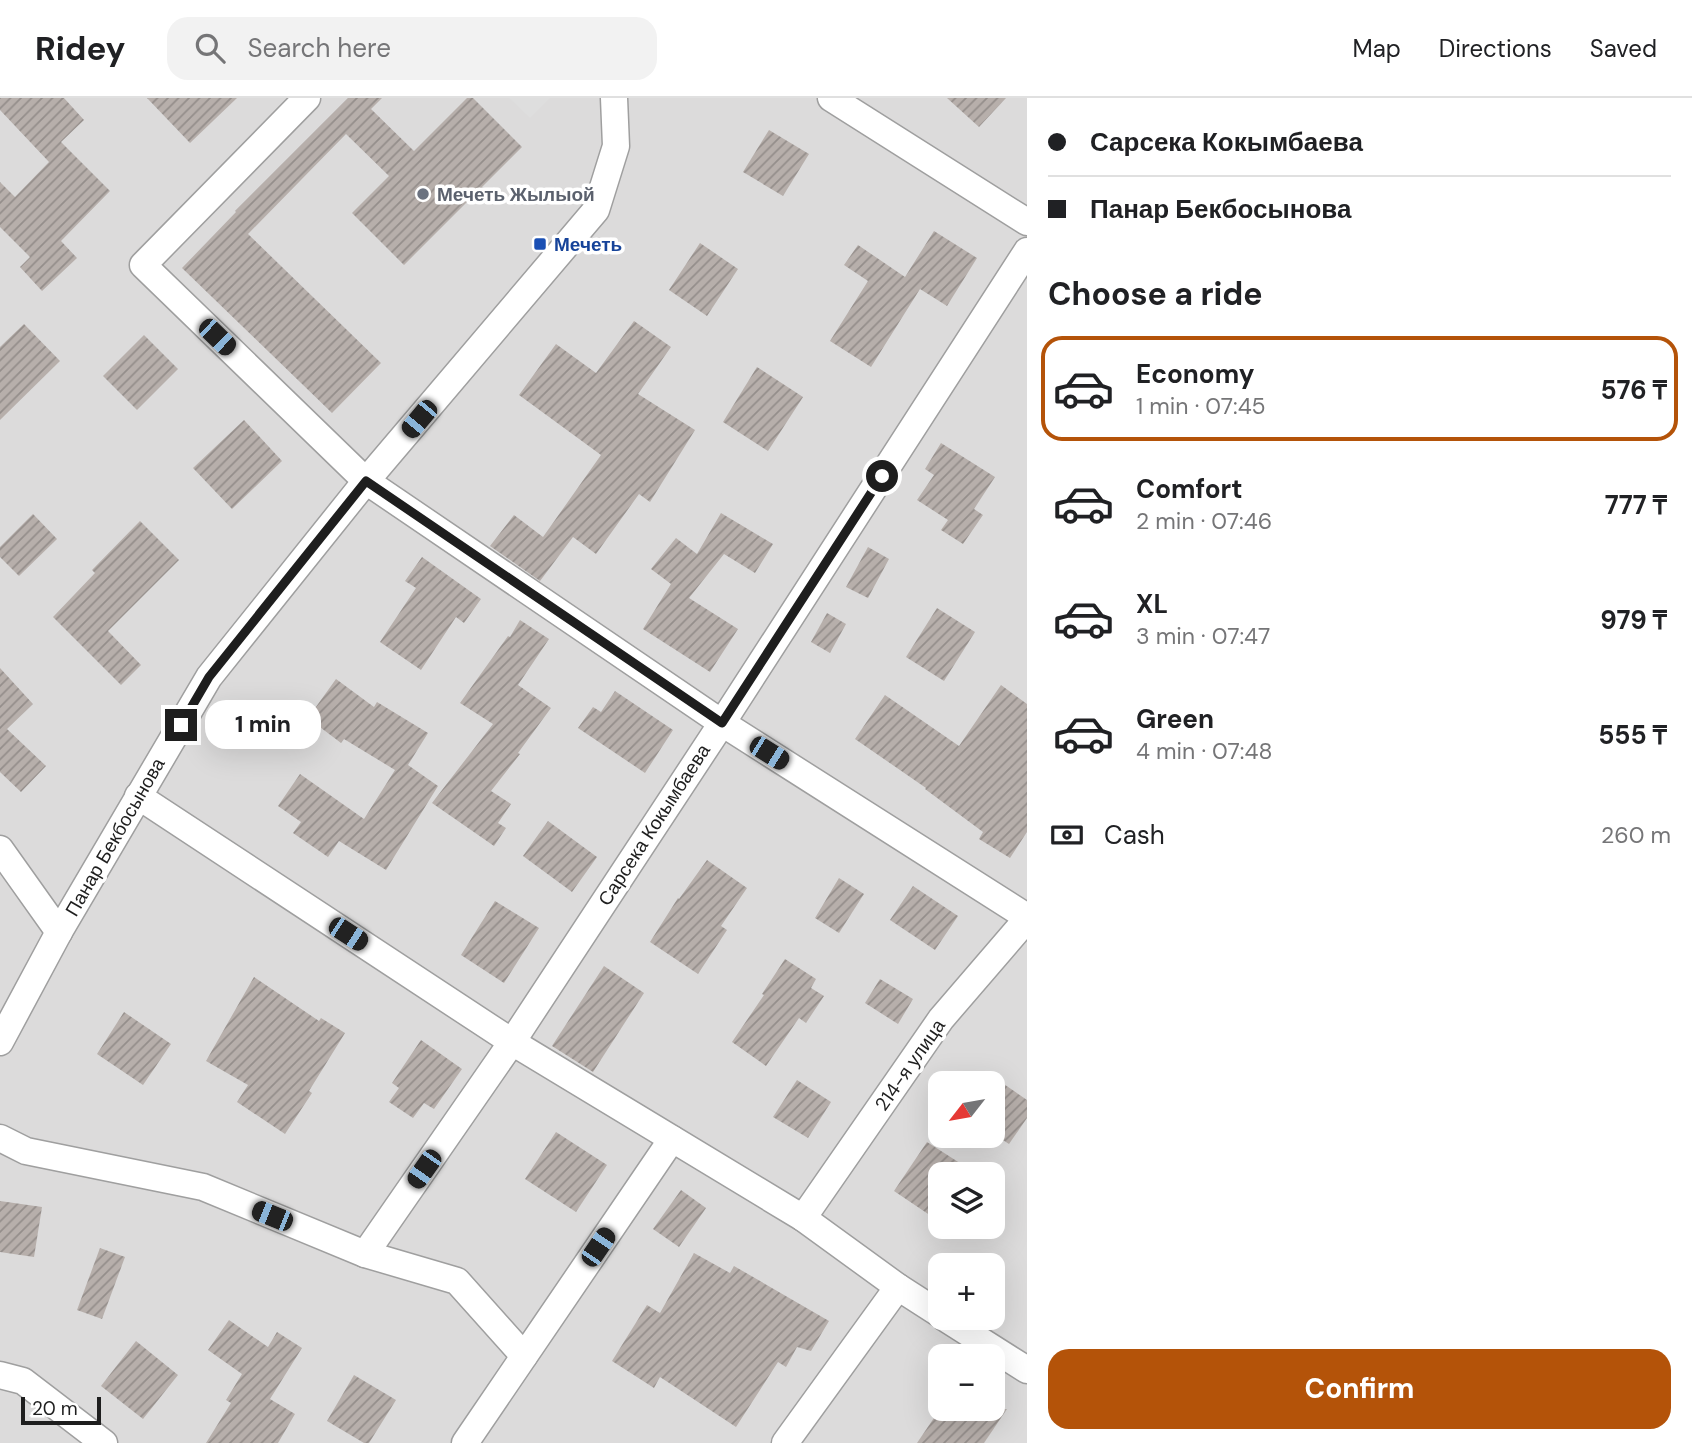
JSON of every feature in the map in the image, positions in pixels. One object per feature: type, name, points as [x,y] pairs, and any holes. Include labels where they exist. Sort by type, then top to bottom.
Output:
[{"type":"street","points":[[307,98],[143,265],[366,481],[722,723],[1027,918]]},
{"type":"street","name":"Панар Бекбосынова","points":[[0,1042],[59,932],[209,677],[366,481],[596,210],[616,146],[614,98]]},
{"type":"street","points":[[831,98],[1027,222]]},
{"type":"street","name":"Сарсека Кокымбаева","points":[[365,1254],[512,1042],[1027,251]]},
{"type":"street","points":[[138,796],[512,1042],[803,1218],[928,1306]]},
{"type":"street","points":[[0,849],[59,932]]},
{"type":"street","name":"214-я улица","points":[[803,1218],[941,1019],[1027,918]]},
{"type":"street","points":[[0,1138],[26,1151],[203,1187],[365,1254],[457,1281],[524,1356]]},
{"type":"street","points":[[465,1443],[673,1139]]},
{"type":"street","points":[[785,1443],[898,1287]]},
{"type":"street","points":[[964,1330],[1027,1370]]},
{"type":"street","points":[[0,1374],[23,1381],[104,1443]]},
{"type":"shaded area","points":[[0,98],[1027,98],[1027,1443],[0,1443]]},
{"type":"shaded area","points":[[509,98],[550,98],[530,118]]},
{"type":"building","points":[[0,98],[64,98],[84,120],[61,142],[110,191],[61,241],[77,258],[42,291],[20,267],[30,257],[0,227],[0,182],[15,197],[49,162],[0,110]]},
{"type":"building","points":[[147,98],[237,98],[190,143]]},
{"type":"building","points":[[348,98],[382,98],[371,109],[414,151],[467,98],[473,98],[522,147],[404,265],[352,213],[389,176],[346,134],[248,234],[381,363],[332,413],[182,268]]},
{"type":"building","points":[[947,98],[1006,98],[979,127]]},
{"type":"building","points":[[769,130],[809,154],[783,196],[743,172]]},
{"type":"building","points":[[934,231],[977,258],[947,306],[920,289],[871,367],[830,341],[868,281],[844,265],[858,245],[905,277]]},
{"type":"building","points":[[700,243],[738,269],[707,316],[669,290]]},
{"type":"building","points":[[634,321],[671,347],[638,394],[695,430],[650,502],[639,494],[596,554],[573,537],[540,581],[490,546],[514,515],[543,537],[601,455],[519,395],[556,344],[596,373]]},
{"type":"building","points":[[24,324],[60,361],[0,420],[0,347]]},
{"type":"building","points":[[144,335],[178,369],[137,410],[103,376]]},
{"type":"building","points":[[757,367],[803,397],[768,451],[723,422]]},
{"type":"building","points":[[244,420],[282,461],[232,509],[193,468]]},
{"type":"building","points":[[941,443],[995,477],[974,509],[983,515],[963,544],[941,530],[948,520],[917,500],[934,475],[925,469]]},
{"type":"building","points":[[721,513],[773,544],[755,573],[724,554],[689,598],[738,629],[710,672],[643,629],[671,584],[651,569],[676,538],[697,554]]},
{"type":"building","points":[[33,514],[57,539],[19,576],[0,557],[0,547]]},
{"type":"building","points":[[140,521],[179,560],[108,631],[141,665],[121,685],[53,617],[95,573],[92,570]]},
{"type":"building","points":[[868,547],[889,559],[868,598],[846,587]]},
{"type":"building","points":[[422,557],[481,599],[464,623],[456,617],[421,670],[380,642],[416,588],[405,581]]},
{"type":"building","points":[[937,608],[975,632],[944,681],[906,657]]},
{"type":"building","points":[[827,613],[846,624],[830,653],[811,642]]},
{"type":"building","points":[[520,620],[549,639],[518,685],[551,708],[491,791],[511,804],[498,823],[506,828],[494,846],[432,803],[493,724],[460,703]]},
{"type":"building","points":[[0,668],[33,704],[7,729],[46,766],[21,792],[0,772]]},
{"type":"building","points":[[336,679],[374,707],[377,702],[428,733],[408,765],[438,786],[386,870],[339,841],[328,857],[293,833],[301,822],[278,806],[300,774],[364,819],[395,770],[344,739],[341,743],[308,718]]},
{"type":"building","points":[[1001,685],[1027,704],[1027,832],[1010,858],[979,839],[983,832],[926,788],[855,739],[885,695],[959,746]]},
{"type":"building","points":[[615,691],[673,730],[645,773],[578,728],[593,707],[601,712]]},
{"type":"building","points":[[548,821],[597,857],[572,892],[523,856]]},
{"type":"building","points":[[707,860],[747,888],[721,926],[727,930],[698,974],[650,942],[678,898]]},
{"type":"building","points":[[839,878],[864,894],[839,933],[815,918]]},
{"type":"building","points":[[913,886],[958,916],[935,950],[890,920]]},
{"type":"building","points":[[495,901],[539,928],[504,983],[461,955]]},
{"type":"building","points":[[785,959],[816,979],[811,988],[824,996],[806,1023],[799,1018],[766,1066],[732,1042]]},
{"type":"building","points":[[604,966],[644,993],[593,1072],[552,1046]]},
{"type":"building","points":[[254,977],[319,1021],[321,1018],[345,1033],[309,1091],[312,1093],[285,1134],[237,1102],[248,1085],[206,1061]]},
{"type":"building","points":[[880,979],[913,999],[898,1024],[865,1003]]},
{"type":"building","points":[[124,1012],[171,1044],[143,1085],[97,1054]]},
{"type":"building","points":[[421,1040],[462,1069],[434,1109],[424,1103],[413,1118],[389,1102],[399,1088],[392,1083]]},
{"type":"building","points":[[797,1080],[831,1102],[808,1138],[773,1117]]},
{"type":"building","points":[[1005,1085],[1027,1100],[1027,1118],[1009,1144],[1005,1141]]},
{"type":"building","points":[[556,1132],[607,1165],[576,1212],[525,1179]]},
{"type":"building","points":[[927,1142],[928,1148],[936,1148],[958,1162],[928,1162],[928,1214],[894,1191]]},
{"type":"building","points":[[681,1190],[706,1208],[679,1247],[653,1229]]},
{"type":"building","points":[[0,1201],[42,1207],[34,1257],[0,1252]]},
{"type":"building","points":[[100,1248],[125,1257],[102,1319],[77,1310]]},
{"type":"building","points":[[694,1253],[730,1273],[734,1266],[829,1321],[811,1351],[797,1347],[786,1367],[778,1362],[736,1427],[660,1377],[654,1388],[612,1361],[647,1305],[660,1313]]},
{"type":"building","points":[[229,1320],[268,1347],[277,1332],[302,1348],[270,1399],[295,1414],[278,1443],[206,1443],[231,1403],[226,1400],[242,1374],[208,1350]]},
{"type":"building","points":[[136,1341],[178,1375],[143,1419],[101,1386]]},
{"type":"building","points":[[354,1375],[396,1400],[369,1443],[364,1443],[327,1421]]},
{"type":"building","points":[[932,1421],[999,1421],[984,1443],[917,1443]]},
{"type":"place","name":"Мечеть Жылыой","points":[[423,194]]},
{"type":"place","name":"Мечеть","points":[[540,244]]},
{"type":"route","points":[[181,725],[209,677],[366,481],[722,723],[882,476]]}]
